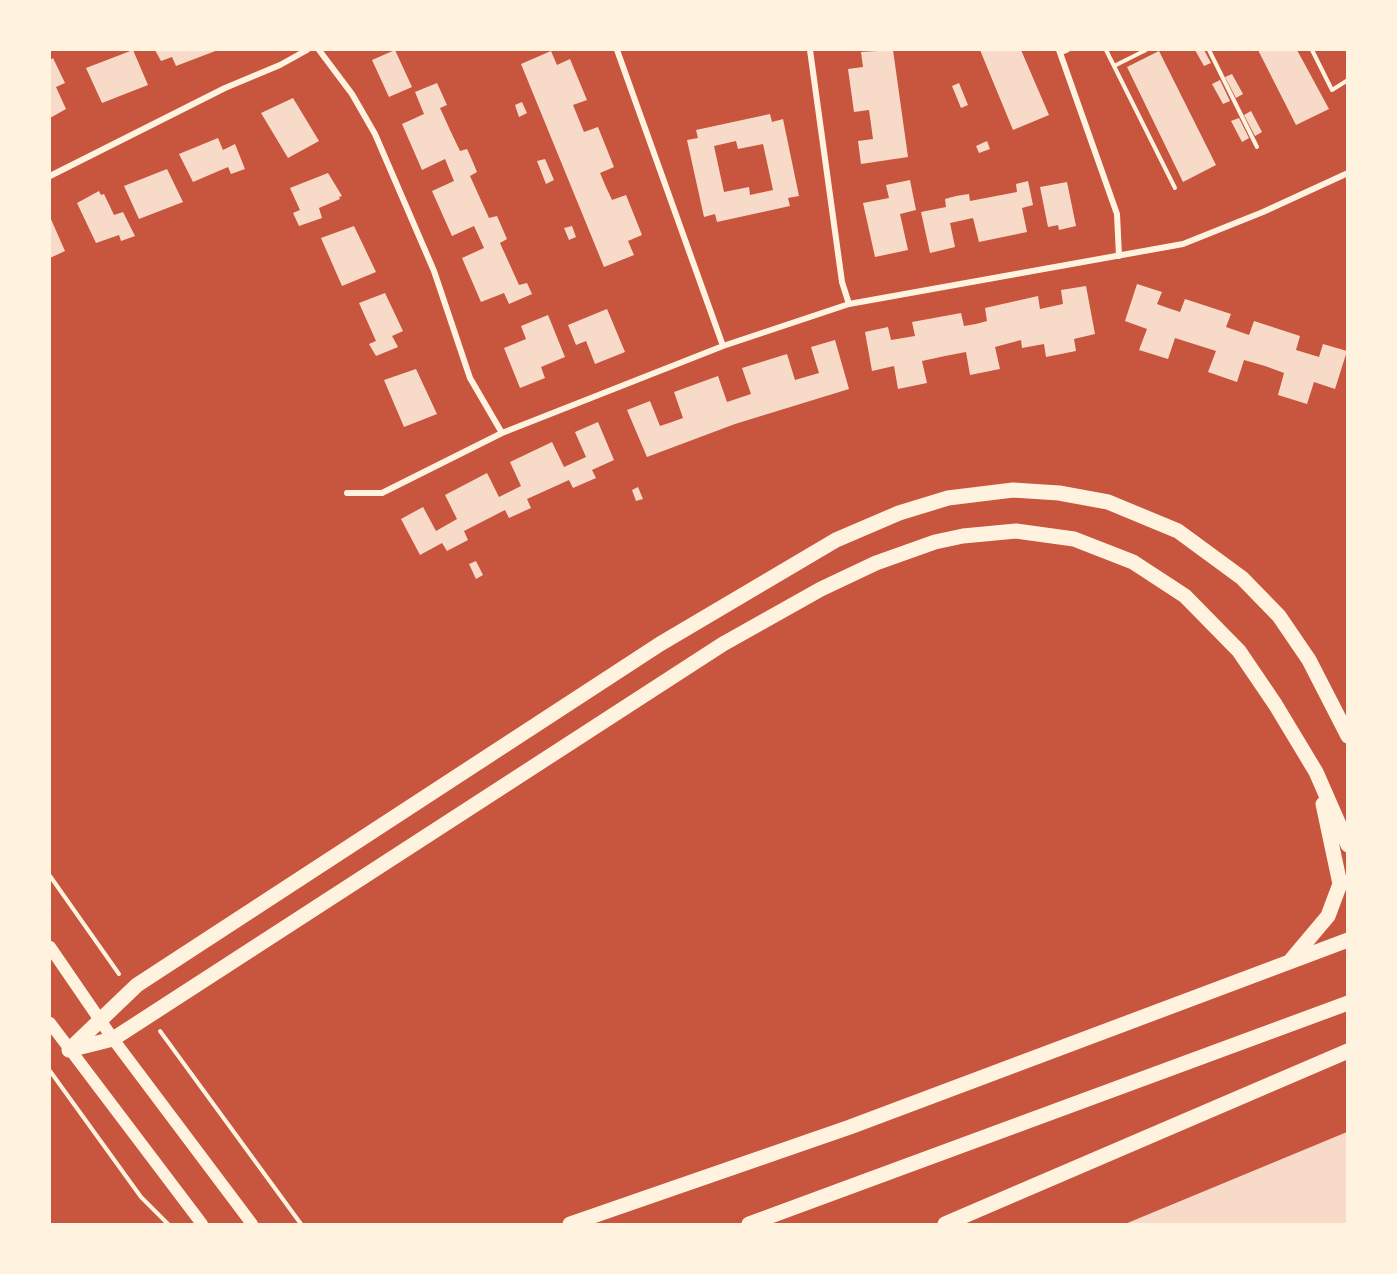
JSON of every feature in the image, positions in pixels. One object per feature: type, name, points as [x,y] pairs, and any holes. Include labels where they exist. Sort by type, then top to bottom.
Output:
[{"type":"main road","points":[[69,1050],[130,989],[660,644],[836,540],[898,513],[948,498],[1013,490],[1059,493],[1108,502],[1179,531],[1228,566],[1279,616],[1309,660],[1347,736]]},
{"type":"main road","points":[[69,1050],[114,1039],[723,644],[821,589],[876,562],[935,542],[963,536],[1016,531],[1074,539],[1133,562],[1162,578],[1205,614],[1239,651],[1316,772],[1347,845]]},
{"type":"main road","points":[[1290,962],[1328,916],[1340,884],[1316,772]]},
{"type":"main road","points":[[570,1224],[839,1131],[1347,940]]},
{"type":"main road","points":[[50,947],[114,1039],[252,1224]]},
{"type":"main road","points":[[749,1224],[848,1190],[1347,1003]]},
{"type":"main road","points":[[50,1023],[125,1119],[202,1224]]},
{"type":"main road","points":[[945,1224],[1347,1051]]},
{"type":"street","points":[[50,176],[225,88],[280,65],[307,50]]},
{"type":"street","points":[[319,50],[352,94],[375,134],[434,271],[470,378],[502,433]]},
{"type":"street","points":[[617,50],[723,346]]},
{"type":"street","points":[[810,50],[842,282],[849,304]]},
{"type":"street","points":[[1060,51],[1117,214],[1119,256]]},
{"type":"street","points":[[347,493],[382,493],[502,433],[723,346],[849,304],[1183,244],[1263,212],[1347,173]]},
{"type":"lane","points":[[1060,51],[1068,50]]},
{"type":"path","points":[[1106,50],[1175,188]]},
{"type":"path","points":[[1114,66],[1146,50]]},
{"type":"path","points":[[1209,50],[1257,147]]},
{"type":"path","points":[[1312,50],[1332,90],[1347,80]]},
{"type":"path","points":[[50,876],[130,989]]},
{"type":"path","points":[[149,1016],[301,1224]]},
{"type":"path","points":[[50,1071],[141,1197],[168,1224]]},
{"type":"building","points":[[133,50],[148,85],[102,103],[86,68]]},
{"type":"building","points":[[155,50],[218,50],[176,66],[172,57],[161,61]]},
{"type":"building","points":[[395,50],[412,87],[389,97],[372,60]]},
{"type":"building","points":[[893,50],[908,157],[861,164],[858,141],[873,139],[869,110],[854,112],[848,69],[863,67],[861,52]]},
{"type":"building","points":[[980,50],[1021,50],[1049,115],[1013,130]]},
{"type":"building","points":[[1195,50],[1204,50],[1211,63],[1204,66]]},
{"type":"building","points":[[1258,50],[1297,50],[1329,109],[1296,125]]},
{"type":"building","points":[[551,51],[557,65],[570,59],[587,100],[573,105],[584,132],[598,127],[614,167],[600,173],[612,200],[626,195],[642,235],[628,241],[634,255],[604,267],[521,64]]},
{"type":"building","points":[[1159,51],[1216,165],[1183,182],[1127,67]]},
{"type":"building","points":[[53,58],[65,83],[56,87],[66,109],[50,118],[50,60]]},
{"type":"building","points":[[1232,74],[1243,94],[1236,98],[1225,77]]},
{"type":"building","points":[[1220,80],[1230,101],[1223,104],[1212,84]]},
{"type":"building","points":[[437,83],[447,105],[440,108],[460,151],[467,149],[477,172],[470,176],[489,218],[497,216],[507,239],[500,243],[519,285],[527,283],[532,294],[509,304],[504,293],[481,302],[462,258],[484,248],[474,226],[452,236],[432,191],[454,181],[445,159],[422,170],[402,124],[424,114],[415,92]]},
{"type":"building","points":[[959,83],[968,105],[961,108],[952,86]]},
{"type":"building","points":[[293,98],[319,141],[288,158],[261,113]]},
{"type":"building","points":[[522,102],[527,113],[519,117],[515,105]]},
{"type":"building","points":[[1251,111],[1262,132],[1255,136],[1244,115]]},
{"type":"building","points":[[770,114],[772,122],[783,119],[799,196],[788,198],[790,206],[717,222],[715,214],[704,217],[687,140],[698,138],[696,130]],"holes":[[[736,141],[738,149],[763,144],[773,190],[750,195],[749,187],[724,192],[714,146]]]},
{"type":"building","points":[[1239,118],[1249,138],[1242,142],[1231,121]]},
{"type":"building","points":[[218,138],[223,150],[235,144],[245,169],[231,174],[228,167],[193,182],[179,154]]},
{"type":"building","points":[[987,141],[990,149],[979,153],[976,146]]},
{"type":"building","points":[[545,159],[554,180],[546,184],[537,161]]},
{"type":"building","points":[[167,169],[183,202],[139,219],[124,186]]},
{"type":"building","points":[[328,173],[342,196],[319,208],[322,218],[299,226],[293,213],[300,210],[290,188]]},
{"type":"building","points":[[910,180],[916,210],[900,214],[908,250],[875,257],[863,203],[889,198],[886,185]]},
{"type":"building","points":[[1028,181],[1033,205],[1022,208],[1027,232],[979,242],[973,218],[950,223],[955,247],[930,253],[921,212],[946,207],[945,199],[956,196],[969,194],[970,201],[1017,192],[1016,184]]},
{"type":"building","points":[[1067,182],[1076,226],[1059,230],[1058,225],[1048,227],[1040,187]]},
{"type":"building","points":[[99,191],[101,195],[104,194],[114,215],[123,212],[135,236],[121,241],[119,235],[96,243],[77,203]]},
{"type":"building","points":[[50,217],[65,251],[50,258]]},
{"type":"building","points":[[354,226],[376,272],[342,286],[321,238]]},
{"type":"building","points":[[572,226],[576,237],[569,240],[564,228]]},
{"type":"building","points":[[1137,284],[1162,292],[1157,304],[1180,312],[1185,299],[1231,314],[1226,327],[1249,335],[1254,321],[1300,336],[1296,350],[1319,357],[1323,344],[1347,351],[1335,389],[1314,382],[1307,404],[1278,395],[1284,373],[1265,366],[1244,360],[1237,382],[1208,372],[1216,351],[1175,338],[1168,359],[1139,350],[1147,329],[1125,321]]},
{"type":"building","points":[[1086,286],[1095,334],[1074,339],[1076,351],[1046,357],[1044,344],[1022,348],[1021,340],[995,347],[1000,369],[970,375],[966,352],[945,356],[922,361],[927,383],[898,389],[894,366],[872,371],[865,332],[888,327],[891,340],[915,336],[912,322],[961,313],[964,326],[976,324],[987,321],[985,308],[1038,296],[1040,309],[1063,304],[1061,290]]},
{"type":"building","points":[[385,293],[403,331],[392,336],[398,347],[376,356],[369,344],[376,341],[359,303]]},
{"type":"building","points":[[607,309],[625,352],[595,364],[586,341],[576,345],[568,325]]},
{"type":"building","points":[[548,315],[565,357],[541,367],[545,378],[520,388],[504,348],[526,339],[521,326]]},
{"type":"building","points":[[835,340],[849,389],[735,424],[647,457],[627,410],[650,401],[660,426],[672,422],[683,418],[674,392],[718,376],[727,402],[751,394],[742,368],[787,354],[795,380],[819,373],[811,347]]},
{"type":"building","points":[[416,369],[437,414],[404,427],[384,380]]},
{"type":"building","points":[[598,422],[614,460],[592,470],[596,478],[573,488],[569,480],[527,499],[531,508],[509,518],[505,510],[464,531],[468,540],[447,551],[442,543],[420,555],[401,519],[423,507],[436,531],[457,519],[445,495],[487,473],[499,497],[521,486],[510,462],[552,442],[564,467],[586,457],[575,432]]},
{"type":"building","points":[[638,487],[643,499],[636,501],[632,490]]},
{"type":"building","points":[[476,561],[483,575],[476,579],[469,564]]},
{"type":"building","points":[[1347,1132],[1347,1224],[1125,1224]]}]
